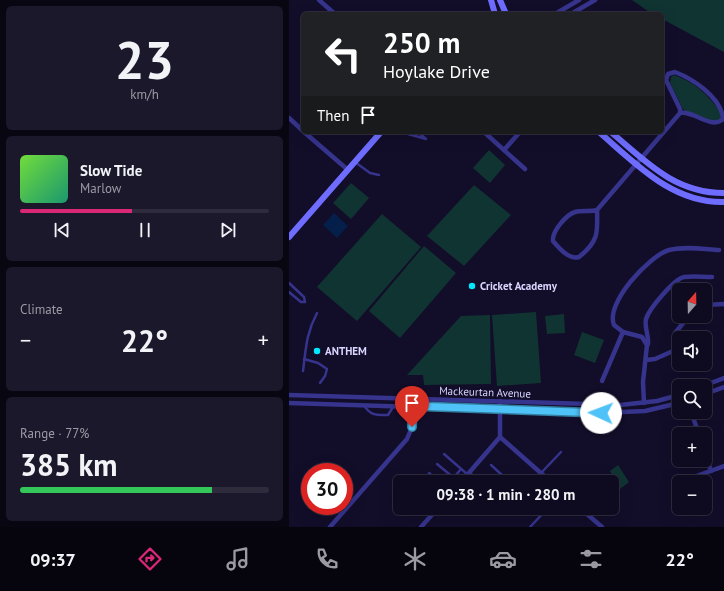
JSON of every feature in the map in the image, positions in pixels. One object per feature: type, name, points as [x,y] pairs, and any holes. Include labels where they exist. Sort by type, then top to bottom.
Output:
[{"type":"street","points":[[319,0],[333,12]]},
{"type":"street","points":[[491,0],[494,12]]},
{"type":"street","points":[[500,0],[505,12]]},
{"type":"street","points":[[558,12],[579,0]]},
{"type":"street","points":[[574,12],[595,0]]},
{"type":"street","points":[[664,132],[680,113],[680,108],[666,80],[667,74],[671,72],[685,77],[700,86],[721,110],[723,117],[716,123],[687,113],[680,113]]},
{"type":"street","points":[[289,118],[301,128]]},
{"type":"street","points":[[307,134],[348,170]]},
{"type":"street","points":[[289,237],[379,134]]},
{"type":"street","points":[[486,134],[525,169]]},
{"type":"street","points":[[504,150],[518,134]]},
{"type":"street","points":[[601,134],[663,185],[699,200],[721,202],[722,193],[681,185],[666,178],[613,134]]},
{"type":"street","points":[[597,210],[598,230],[595,239],[579,257],[575,258],[568,255],[553,241],[554,233],[574,212],[597,210],[662,134]]},
{"type":"street","points":[[647,345],[641,337],[623,332],[613,322],[615,304],[618,298],[652,259],[660,254],[676,249],[719,250]]},
{"type":"street","points":[[644,403],[643,382],[647,345],[647,317],[657,302],[676,281],[683,277],[712,278]]},
{"type":"street","points":[[712,305],[724,304]]},
{"type":"street","points":[[646,360],[655,359],[673,351],[675,347],[675,333],[683,323]]},
{"type":"street","points":[[602,381],[623,332]]},
{"type":"street","points":[[712,383],[724,378]]},
{"type":"street","points":[[712,391],[724,387]]},
{"type":"street","name":"Mackeurtan Avenue","points":[[289,395],[620,405],[644,403],[672,396]]},
{"type":"street","points":[[331,527],[407,439],[412,427],[413,399]]},
{"type":"street","points":[[468,473],[500,437],[500,401]]},
{"type":"street","name":"Mackeurtan Avenue","points":[[289,403],[629,412],[664,407],[672,404]]},
{"type":"street","points":[[500,437],[541,473]]},
{"type":"street","points":[[700,475],[724,466]]},
{"type":"street","points":[[710,467],[711,471]]},
{"type":"street","points":[[421,527],[432,515]]},
{"type":"street","points":[[588,515],[602,527]]},
{"type":"lane","points":[[408,134],[426,139],[420,134]]},
{"type":"lane","points":[[355,162],[368,172],[379,175]]},
{"type":"lane","points":[[289,283],[304,297],[305,302],[301,302],[289,292]]},
{"type":"lane","points":[[303,371],[305,344],[309,328],[317,313]]},
{"type":"lane","points":[[304,359],[318,363],[327,369],[325,376],[320,383]]},
{"type":"lane","points":[[364,405],[369,414],[387,415],[391,413],[394,406]]},
{"type":"lane","points":[[541,473],[561,452]]},
{"type":"lane","points":[[444,454],[461,469],[471,475]]},
{"type":"lane","points":[[437,464],[450,475]]},
{"type":"lane","points":[[491,465],[502,475]]},
{"type":"lane","points":[[456,475],[461,469]]},
{"type":"lane","points":[[530,527],[541,515]]},
{"type":"green space","points":[[632,0],[724,0],[724,52],[664,20],[664,12],[649,12]]},
{"type":"green space","points":[[674,75],[682,78],[701,90],[712,101],[722,114],[722,118],[717,123],[688,114],[683,109],[670,83],[671,77]]},
{"type":"green space","points":[[489,150],[505,165],[490,183],[473,168]]},
{"type":"green space","points":[[351,183],[369,198],[351,219],[333,203]]},
{"type":"green space","points":[[474,185],[511,215],[464,266],[427,236]]},
{"type":"green space","points":[[382,214],[421,247],[357,321],[317,287]]},
{"type":"green space","points":[[424,246],[456,273],[400,338],[369,311]]},
{"type":"green space","points":[[536,312],[541,383],[497,386],[492,315]]},
{"type":"green space","points":[[564,314],[565,333],[547,334],[545,316]]},
{"type":"green space","points":[[490,315],[491,384],[424,385],[423,375],[407,375],[461,316]]},
{"type":"green space","points":[[582,332],[604,340],[595,363],[574,355]]},
{"type":"green space","points":[[618,465],[629,482],[620,489],[619,475],[612,475],[610,471]]},
{"type":"water","points":[[334,213],[348,226],[337,238],[323,225]]},
{"type":"place","name":"Cricket Academy","points":[[472,286]]},
{"type":"place","name":"ANTHEM","points":[[317,351]]},
{"type":"route","points":[[412,427],[413,406],[601,413]]}]
